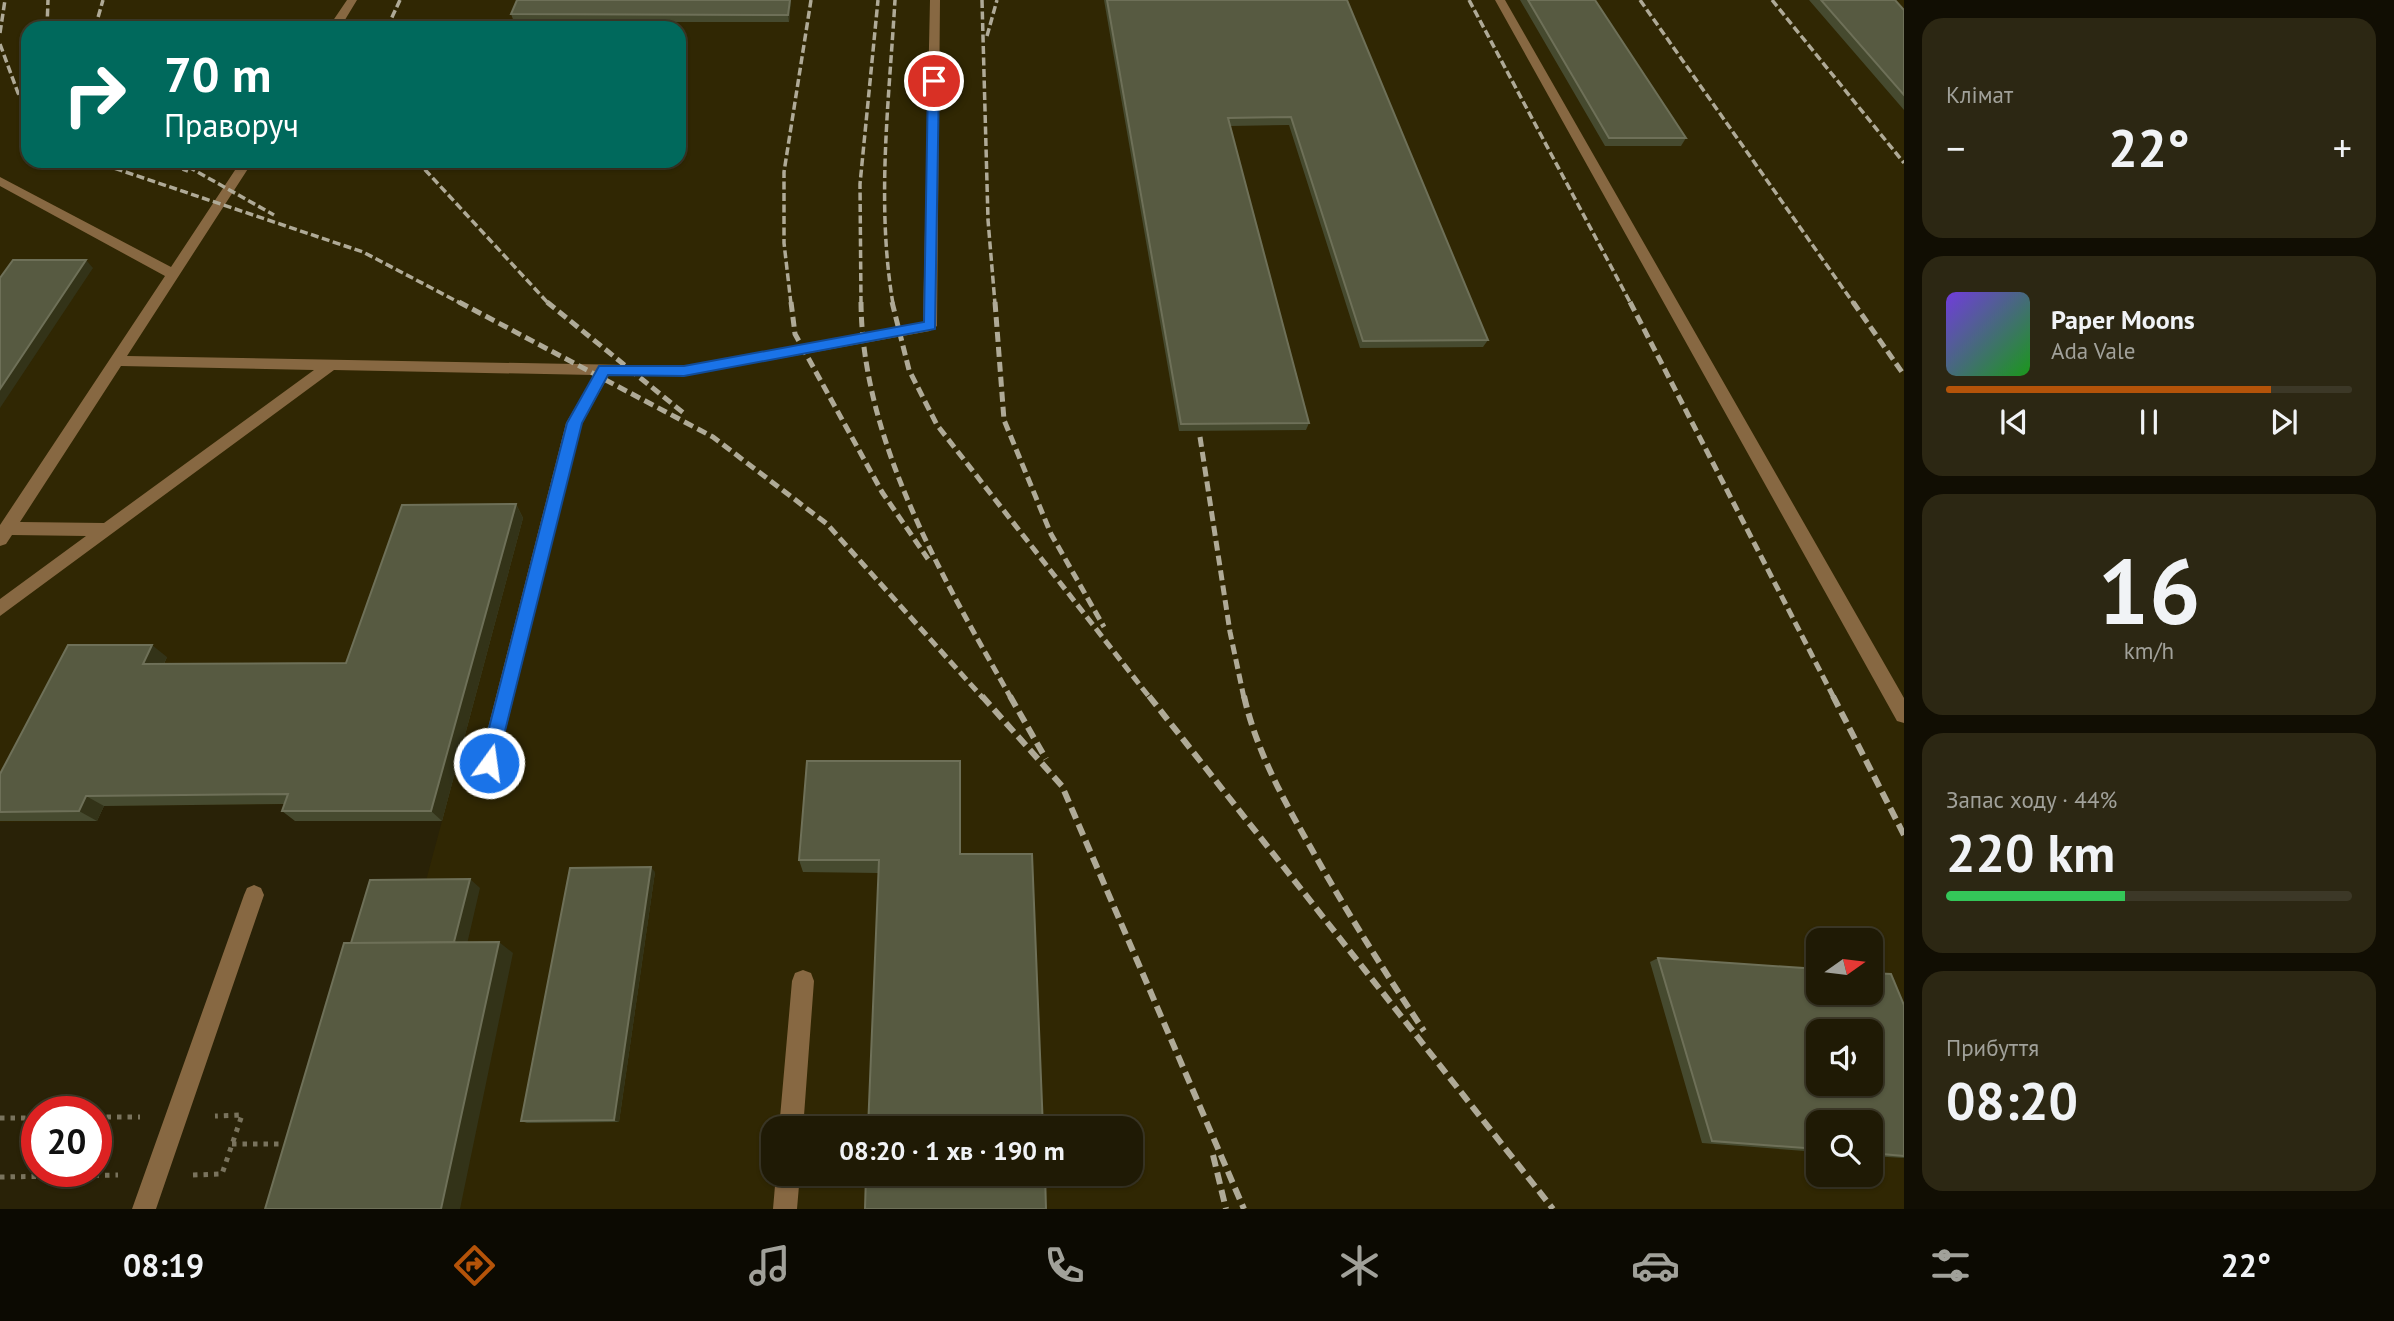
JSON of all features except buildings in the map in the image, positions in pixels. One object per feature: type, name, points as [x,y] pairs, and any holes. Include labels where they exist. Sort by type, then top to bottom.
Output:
[{"type":"lane","points":[[338,21],[352,0]]},
{"type":"lane","points":[[116,361],[684,371],[930,326],[935,0]]},
{"type":"lane","points":[[1500,0],[1904,715]]},
{"type":"lane","points":[[4,533],[242,168]]},
{"type":"lane","points":[[0,181],[173,274]]},
{"type":"lane","points":[[0,609],[331,365]]},
{"type":"lane","points":[[489,763],[575,423],[604,370]]},
{"type":"lane","points":[[4,533],[106,530]]},
{"type":"lane","points":[[144,1209],[254,895]]},
{"type":"lane","points":[[792,1116],[803,981]]},
{"type":"lane","points":[[785,1209],[787,1186]]},
{"type":"path","points":[[0,1177],[222,1174],[242,1115]]},
{"type":"path","points":[[0,1118],[21,1118]]},
{"type":"path","points":[[232,1144],[296,1144]]},
{"type":"shaded area","points":[[0,0],[1904,0],[1904,1209],[290,1209],[424,888],[442,821],[295,821],[301,804],[104,806],[97,821],[0,822]]},
{"type":"railway","points":[[0,33],[5,0]]},
{"type":"railway","points":[[47,21],[48,0]]},
{"type":"railway","points":[[97,21],[103,0]]},
{"type":"railway","points":[[390,21],[400,0]]},
{"type":"railway","points":[[791,304],[784,243],[784,172],[811,0]]},
{"type":"railway","points":[[861,304],[860,184],[878,0]]},
{"type":"railway","points":[[893,304],[885,229],[885,152],[895,0]]},
{"type":"railway","points":[[982,0],[988,220],[995,304]]},
{"type":"railway","points":[[987,36],[997,0]]},
{"type":"railway","points":[[1469,0],[1631,304]]},
{"type":"railway","points":[[1640,0],[1854,304]]},
{"type":"railway","points":[[1772,0],[1904,163]]},
{"type":"railway","points":[[0,44],[21,96]]},
{"type":"railway","points":[[114,168],[363,252],[462,304]]},
{"type":"railway","points":[[180,168],[188,171]]},
{"type":"railway","points":[[190,168],[274,215]]},
{"type":"railway","points":[[423,168],[548,303]]},
{"type":"railway","points":[[459,302],[713,437],[827,524],[983,698]]},
{"type":"railway","points":[[791,302],[795,334],[882,492],[928,559]]},
{"type":"railway","points":[[861,302],[865,354],[875,406],[891,458],[934,558],[1011,698]]},
{"type":"railway","points":[[892,302],[909,370],[937,425],[1150,698]]},
{"type":"railway","points":[[995,302],[1004,420],[1051,534],[1104,627]]},
{"type":"railway","points":[[1630,302],[1834,698]]},
{"type":"railway","points":[[1853,302],[1904,375]]},
{"type":"railway","points":[[548,303],[686,415]]},
{"type":"railway","points":[[1200,437],[1230,632],[1244,698]]},
{"type":"railway","points":[[982,696],[1062,786],[1244,1209]]},
{"type":"railway","points":[[1010,696],[1046,759]]},
{"type":"railway","points":[[1149,696],[1553,1209]]},
{"type":"railway","points":[[1244,696],[1263,755],[1291,812],[1352,918],[1424,1031]]},
{"type":"railway","points":[[1833,696],[1904,835]]},
{"type":"railway","points":[[1213,1155],[1226,1209]]},
{"type":"route","points":[[489,763],[575,423],[604,370],[684,371],[930,326],[934,81]]}]
